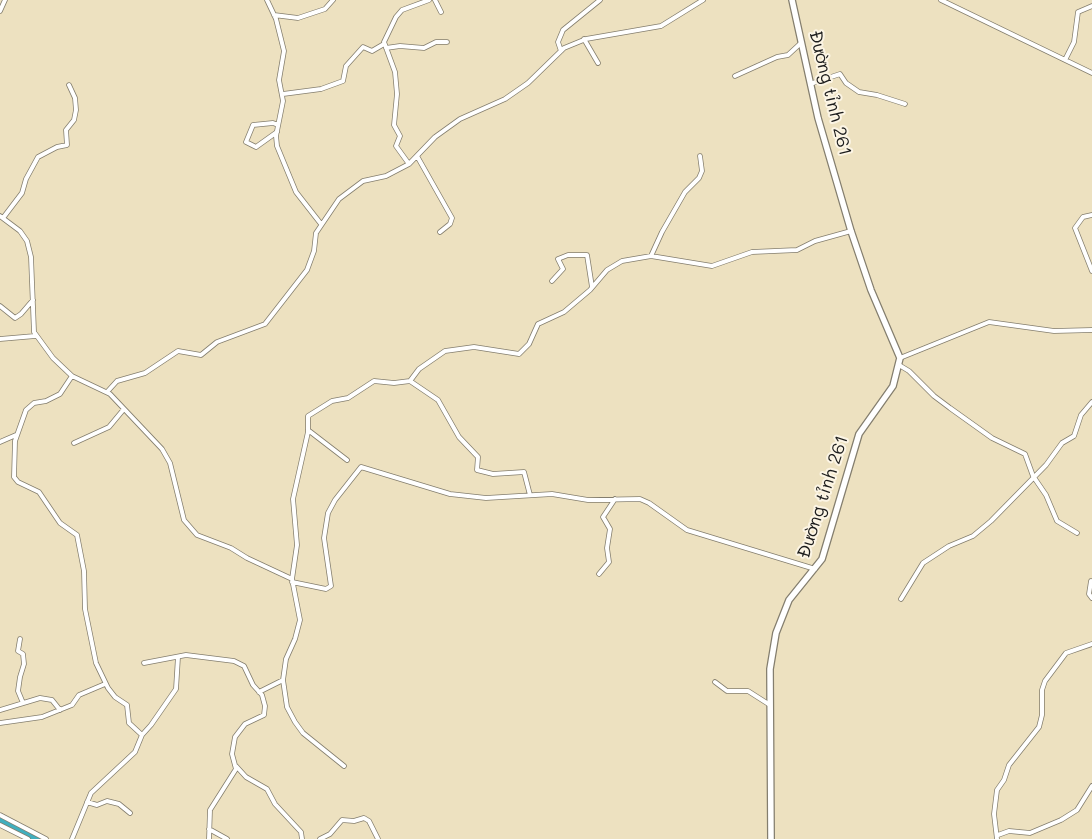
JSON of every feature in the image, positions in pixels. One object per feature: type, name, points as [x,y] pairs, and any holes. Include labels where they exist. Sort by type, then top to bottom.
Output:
[{"type":"main road","name":"Đường tỉnh 261","points":[[771,839],[770,663],[779,626],[792,595],[815,569],[824,553],[859,434],[890,391],[900,358],[871,290],[851,231],[810,84],[792,0]]},
{"type":"street","points":[[0,11],[5,4],[5,0]]},
{"type":"street","points":[[267,0],[274,15],[284,51],[279,80],[283,94],[277,132],[277,146],[296,192],[321,224]]},
{"type":"street","points":[[274,15],[298,18],[325,9],[333,0]]},
{"type":"street","points":[[409,164],[396,146],[400,136],[394,125],[397,94],[395,72],[385,46],[398,14],[408,7],[429,0]]},
{"type":"street","points":[[435,0],[441,12]]},
{"type":"street","points":[[561,51],[558,42],[564,30],[600,0]]},
{"type":"street","points":[[107,392],[117,381],[145,373],[178,351],[201,354],[217,342],[265,324],[307,270],[314,251],[315,236],[339,199],[363,181],[386,176],[409,164],[435,137],[460,119],[501,101],[528,83],[561,51],[571,44],[584,39],[662,26],[703,0]]},
{"type":"street","points":[[941,0],[1092,74]]},
{"type":"street","points":[[1065,60],[1074,42],[1078,12],[1092,6]]},
{"type":"street","points":[[584,39],[598,63]]},
{"type":"street","points":[[283,94],[321,89],[343,81],[346,66],[363,47],[372,51],[385,46],[424,48],[436,42],[446,42]]},
{"type":"street","points":[[735,76],[777,57],[788,55],[801,43]]},
{"type":"street","points":[[810,84],[840,74],[846,83],[859,92],[877,95],[905,104]]},
{"type":"street","points":[[69,85],[75,98],[76,110],[74,120],[66,130],[67,145],[57,147],[38,157],[22,192],[1,217],[20,231],[27,241],[31,257],[35,336],[53,358],[72,376],[107,392],[167,455],[184,520],[197,535],[232,548],[247,558],[292,581],[326,589],[331,586],[324,538],[328,513],[335,500],[361,467],[450,494],[486,498],[552,494],[594,500],[615,498],[640,499],[649,503],[686,530],[815,569]]},
{"type":"street","points":[[277,132],[256,147],[246,142],[253,125],[273,123],[278,125]]},
{"type":"street","points":[[417,156],[452,218],[450,224],[440,232]]},
{"type":"street","points":[[651,256],[662,232],[685,192],[699,178],[702,171],[700,156]]},
{"type":"street","points":[[1092,215],[1083,217],[1075,228],[1092,271]]},
{"type":"street","points":[[410,381],[418,369],[445,351],[474,347],[519,354],[529,344],[538,324],[564,312],[592,287],[600,276],[614,265],[631,258],[651,256],[712,266],[752,252],[797,250],[815,241],[851,231]]},
{"type":"street","points":[[552,281],[563,268],[558,259],[568,256],[587,255],[592,287]]},
{"type":"street","points":[[0,306],[16,318],[33,300]]},
{"type":"street","points":[[900,358],[989,322],[1054,331],[1092,330]]},
{"type":"street","points":[[0,339],[35,336]]},
{"type":"street","points":[[899,365],[909,371],[934,396],[992,438],[1025,454],[1033,476],[1046,495],[1058,521],[1077,534]]},
{"type":"street","points":[[72,376],[60,394],[29,406],[24,414],[16,435],[13,461],[15,480],[39,492],[60,523],[77,535],[84,571],[85,609],[95,659],[105,684],[115,697],[127,705],[128,720],[142,735]]},
{"type":"street","points":[[344,766],[310,739],[295,722],[287,707],[283,680],[286,659],[296,638],[300,620],[292,581],[297,545],[293,499],[308,430],[308,416],[332,401],[348,398],[376,380],[394,383],[410,381],[438,400],[459,437],[478,457],[477,470],[493,474],[524,472],[530,496]]},
{"type":"street","points":[[901,599],[923,563],[949,546],[973,536],[995,517],[1033,476],[1046,465],[1064,442],[1075,435],[1081,415],[1092,402]]},
{"type":"street","points":[[74,443],[110,428],[124,409]]},
{"type":"street","points":[[308,430],[347,460]]},
{"type":"street","points":[[2,441],[16,435]]},
{"type":"street","points":[[599,574],[609,562],[607,548],[610,529],[603,517],[615,498]]},
{"type":"street","points":[[1091,581],[1089,594],[1092,598]]},
{"type":"street","points":[[20,639],[18,651],[23,654],[24,664],[18,691],[23,703]]},
{"type":"street","points":[[1092,644],[1066,653],[1045,681],[1042,690],[1042,716],[1039,727],[1009,765],[1004,780],[997,790],[994,814],[997,837],[1009,831],[1030,833],[1060,820],[1077,810],[1092,786]]},
{"type":"street","points":[[144,663],[192,656],[234,661],[244,666],[253,685],[259,692],[265,711],[261,717],[245,724],[235,737],[232,754],[236,766],[246,777],[267,789],[275,804],[301,832],[302,839]]},
{"type":"street","points":[[72,839],[94,790],[120,768],[135,752],[142,735],[151,726],[176,689],[178,657]]},
{"type":"street","points":[[259,692],[283,680]]},
{"type":"street","points":[[715,682],[727,690],[748,691],[770,706]]},
{"type":"street","points":[[0,723],[42,717],[72,705],[79,695],[105,684]]},
{"type":"street","points":[[0,710],[23,703],[48,699],[60,710]]},
{"type":"street","points":[[209,839],[210,810],[235,772],[236,766]]},
{"type":"street","points":[[87,802],[96,805],[107,801],[119,804],[130,814]]},
{"type":"street","points":[[0,815],[46,839]]},
{"type":"street","points":[[320,839],[330,834],[342,820],[354,821],[364,818],[369,821],[378,839]]},
{"type":"street","points":[[0,825],[28,839]]},
{"type":"street","points":[[209,829],[227,839]]},
{"type":"waterway","points":[[0,819],[38,839]]}]
